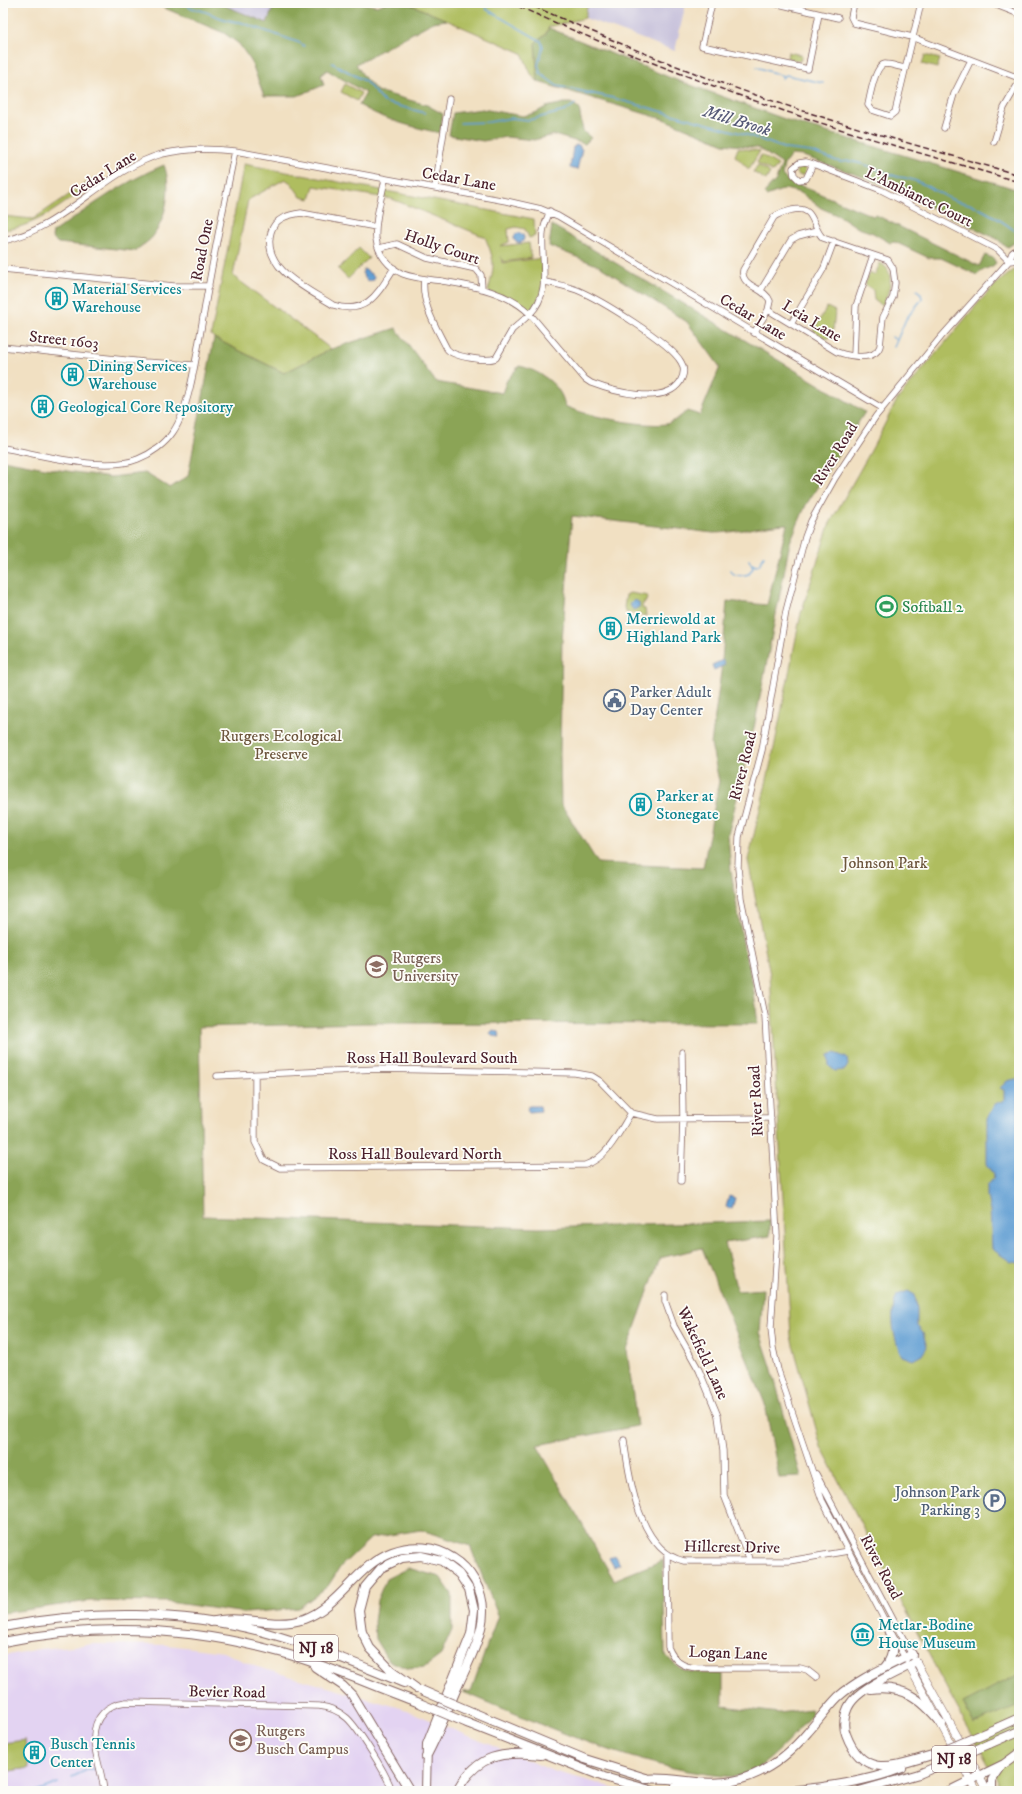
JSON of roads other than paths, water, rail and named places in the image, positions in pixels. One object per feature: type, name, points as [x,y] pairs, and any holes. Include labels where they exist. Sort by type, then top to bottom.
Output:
[{"type":"highway","points":[[211,1622],[222,1619],[274,1623],[297,1621],[315,1614],[325,1608],[372,1564],[391,1552],[409,1547],[428,1548],[452,1557],[463,1566],[476,1584],[482,1604],[482,1623],[463,1674],[426,1757]]},
{"type":"highway","points":[[419,1689],[391,1670],[370,1648],[362,1632],[359,1610],[365,1587],[381,1568],[402,1558],[421,1556],[442,1561],[455,1570],[469,1589],[474,1610],[471,1634],[434,1722],[427,1744],[426,1791]]},
{"type":"highway","name":"NJ 18","points":[[3,1627],[52,1619],[100,1616],[158,1616],[211,1622],[266,1632],[312,1646],[419,1689],[584,1759],[645,1779],[683,1786],[726,1791]]},
{"type":"highway","points":[[883,1669],[892,1657],[893,1646],[885,1621]]},
{"type":"highway","name":"NJ 18","points":[[3,1642],[40,1635],[78,1632],[153,1630],[237,1642],[303,1659],[417,1702],[604,1777],[654,1791]]},
{"type":"highway","points":[[645,1779],[657,1778],[681,1781],[732,1782],[764,1770],[793,1749],[837,1698],[857,1683],[908,1656]]},
{"type":"highway","points":[[303,1659],[331,1678],[352,1695],[410,1791]]},
{"type":"highway","points":[[913,1664],[866,1689],[852,1700],[846,1712],[843,1726],[851,1748],[858,1756],[870,1764],[888,1767],[936,1754]]},
{"type":"highway","points":[[866,1689],[887,1687],[911,1695],[928,1707],[942,1724]]},
{"type":"highway","name":"NJ 18","points":[[789,1791],[825,1787],[883,1776],[1019,1718]]},
{"type":"highway","name":"NJ 18","points":[[859,1791],[919,1774],[1019,1731]]},
{"type":"highway","points":[[950,1791],[1004,1764],[1019,1753]]},
{"type":"highway","points":[[457,1791],[465,1778],[474,1768],[491,1757],[506,1754],[552,1757]]},
{"type":"highway","points":[[992,1791],[992,1780],[1004,1764]]},
{"type":"highway","points":[[950,1791],[959,1789],[967,1791]]},
{"type":"main road","name":"River Road","points":[[913,1664],[942,1724],[975,1778],[988,1791]]},
{"type":"main road","name":"River Road","points":[[913,1664],[975,1778],[978,1791]]},
{"type":"street","points":[[712,3],[702,46],[808,69],[819,14]]},
{"type":"street","points":[[774,3],[801,5],[819,14],[838,18]]},
{"type":"street","points":[[854,3],[852,21],[862,25],[912,37],[1019,78]]},
{"type":"street","points":[[905,68],[886,64],[877,71],[868,105],[872,110],[890,116],[895,112],[904,80],[905,68],[921,3]]},
{"type":"street","points":[[991,3],[1019,14]]},
{"type":"street","points":[[944,128],[954,94],[971,60]]},
{"type":"street","points":[[994,142],[1004,108],[1019,82]]},
{"type":"street","points":[[435,188],[449,99]]},
{"type":"street","name":"Cedar Lane","points":[[3,241],[26,234],[41,227],[62,215],[123,173],[161,155],[186,149],[207,148],[235,151],[506,201],[550,211],[882,408]]},
{"type":"street","name":"Road One","points":[[3,448],[104,465],[137,460],[152,452],[173,432],[185,405],[194,365],[235,151]]},
{"type":"street","name":"L'Ambiance Court","points":[[813,164],[880,190],[998,250],[1009,261]]},
{"type":"street","points":[[385,179],[376,227],[376,238],[379,248],[386,261],[402,274],[482,289],[509,298],[530,314],[585,379],[591,384],[633,394],[654,394],[673,388],[682,376],[683,367],[680,360],[647,331],[586,294],[566,286],[544,282]]},
{"type":"street","points":[[802,210],[811,215],[817,232],[798,236],[791,240],[761,290],[746,282],[742,273],[774,217],[781,213],[802,210]]},
{"type":"street","points":[[424,279],[423,295],[446,349],[453,354],[486,360],[496,358],[512,330],[530,314],[540,298],[544,282],[543,234],[550,211]]},
{"type":"street","points":[[376,227],[301,213],[288,215],[278,221],[274,226],[270,238],[271,250],[276,262],[286,274],[333,305],[339,307],[353,308],[367,303],[377,295],[394,268]]},
{"type":"street","name":"Leia Lane","points":[[768,310],[837,352],[870,356],[879,351],[882,316],[893,297],[895,283],[893,268],[888,260],[823,238],[817,232]]},
{"type":"street","points":[[791,324],[824,268],[834,241]]},
{"type":"street","name":"Holly Court","points":[[379,248],[396,244],[427,258],[476,269],[481,275],[482,289]]},
{"type":"street","name":"River Road","points":[[913,1664],[885,1621],[822,1500],[778,1370],[773,1348],[771,1328],[777,1236],[771,1118],[762,1000],[738,883],[739,837],[762,750],[786,611],[805,537],[811,521],[836,478],[882,408],[941,337],[1009,261],[1012,253],[1019,247]]},
{"type":"street","points":[[854,355],[856,306],[873,254]]},
{"type":"street","points":[[1009,261],[1019,260]]},
{"type":"street","points":[[3,269],[174,286],[209,286]]},
{"type":"street","name":"Leia Lane","points":[[754,333],[768,310],[770,301],[766,294],[761,290]]},
{"type":"street","name":"Street 1603","points":[[3,347],[144,362],[194,365]]},
{"type":"street","points":[[681,1181],[683,1119],[682,1052]]},
{"type":"street","name":"Ross Hall Boulevard South","points":[[217,1076],[378,1069],[575,1073],[592,1076],[631,1113]]},
{"type":"street","name":"Ross Hall Boulevard North","points":[[255,1075],[255,1142],[264,1160],[280,1168],[585,1165],[596,1161],[606,1151],[631,1113]]},
{"type":"street","points":[[631,1113],[658,1119],[771,1118]]},
{"type":"street","name":"Wakefield Lane","points":[[665,1294],[665,1301],[674,1326],[699,1370],[718,1416],[723,1451],[724,1495],[750,1560]]},
{"type":"street","name":"Hillcrest Drive","points":[[624,1440],[631,1486],[639,1511],[652,1536],[667,1554],[684,1561],[789,1561],[848,1552]]},
{"type":"street","name":"River Road","points":[[809,1461],[908,1656]]},
{"type":"street","name":"Logan Lane","points":[[667,1554],[668,1647],[676,1660],[682,1666],[690,1668],[800,1668],[807,1670],[816,1677]]},
{"type":"street","name":"Bevier Road","points":[[104,1791],[100,1767],[93,1742],[94,1729],[99,1718],[108,1708],[126,1702],[318,1706],[332,1709],[346,1717],[355,1726],[392,1791]]},
{"type":"water","points":[[575,145],[580,146],[582,149],[577,170],[570,168],[573,147],[575,147]]},
{"type":"water","points":[[517,233],[521,233],[524,238],[521,243],[517,243],[514,240],[514,236]]},
{"type":"water","points":[[364,269],[374,276],[374,280],[367,281],[362,273]]},
{"type":"water","points":[[635,600],[640,605],[635,610],[630,605]]},
{"type":"water","points":[[723,660],[725,665],[714,670],[712,665]]},
{"type":"water","points":[[493,1030],[499,1032],[500,1037],[492,1036],[490,1033]]},
{"type":"water","points":[[835,1053],[847,1058],[848,1065],[845,1070],[835,1071],[829,1066],[828,1055]]},
{"type":"water","points":[[1015,1079],[1018,1080],[1019,1083],[1019,1263],[1011,1262],[992,1249],[990,1210],[987,1197],[987,1186],[993,1179],[994,1174],[987,1164],[987,1118],[995,1104],[1004,1100],[1004,1090],[1000,1088],[1007,1081]]},
{"type":"water","points":[[529,1106],[540,1106],[541,1111],[529,1112],[527,1109]]},
{"type":"water","points":[[729,1196],[735,1198],[732,1209],[726,1207]]},
{"type":"water","points":[[908,1291],[915,1295],[917,1326],[923,1333],[927,1347],[922,1355],[913,1360],[902,1356],[896,1342],[893,1326],[893,1310],[897,1295]]},
{"type":"water","points":[[614,1555],[620,1564],[614,1567],[609,1558]]},
{"type":"waterway","points":[[186,3],[190,8],[227,20],[240,22],[300,43],[304,46]]},
{"type":"waterway","name":"Mill Brook","points":[[485,3],[486,9],[541,41],[543,47],[538,65],[541,74],[557,86],[609,97],[748,135],[786,149],[811,152],[840,162],[850,161],[863,164],[898,177],[926,185],[953,200],[969,204],[1001,221],[1019,234]]},
{"type":"waterway","points":[[332,63],[365,81],[384,102],[425,113]]},
{"type":"waterway","points":[[757,67],[783,76]]},
{"type":"waterway","points":[[782,78],[786,75],[823,83]]},
{"type":"waterway","name":"Mill Brook","points":[[585,94],[593,94]]},
{"type":"waterway","points":[[460,123],[489,122],[511,118],[529,120],[565,111],[575,104]]},
{"type":"waterway","points":[[894,347],[906,319],[922,299],[921,294],[917,290]]},
{"type":"waterway","points":[[892,337],[896,340]]},
{"type":"waterway","points":[[752,564],[756,566],[759,565],[764,556]]},
{"type":"waterway","points":[[730,570],[736,575],[749,574],[753,568],[749,560]]},
{"type":"waterway","points":[[72,1777],[89,1769],[95,1769]]},
{"type":"waterway","points":[[37,1791],[58,1783]]},
{"type":"railway","points":[[511,3],[574,31],[734,94],[830,126],[1019,182]]},
{"type":"railway","points":[[526,3],[662,60],[746,92],[863,130],[1019,175]]},
{"type":"place","name":"Material Services Warehouse","points":[[57,298]]},
{"type":"place","name":"Dining Services Warehouse","points":[[72,375]]},
{"type":"place","name":"Geological Core Repository","points":[[42,407]]},
{"type":"place","name":"Softball 2","points":[[886,607]]},
{"type":"place","name":"Merriewold at Highland Park","points":[[610,628]]},
{"type":"place","name":"Parker Adult Day Center","points":[[614,701]]},
{"type":"place","name":"Parker at Stonegate","points":[[641,805]]},
{"type":"place","name":"Rutgers University","points":[[376,967]]},
{"type":"place","name":"Johnson Park Parking 3","points":[[995,1501]]},
{"type":"place","name":"Metlar-Bodine House Museum","points":[[863,1634]]},
{"type":"place","name":"Rutgers Busch Campus","points":[[241,1740]]},
{"type":"place","name":"Busch Tennis Center","points":[[34,1753]]},
{"type":"park label","name":"Rutgers Ecological Preserve","points":[[281,745]]},
{"type":"park label","name":"Johnson Park","points":[[885,863]]}]
